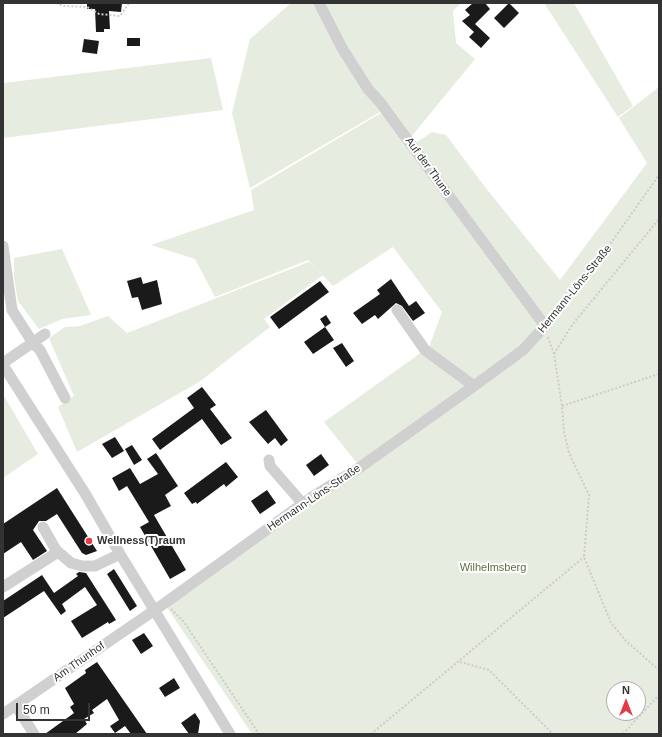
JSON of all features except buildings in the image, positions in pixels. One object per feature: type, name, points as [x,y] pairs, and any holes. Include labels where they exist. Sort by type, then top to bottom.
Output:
[{"type":"street","name":"Auf der Thune","points":[[319,3],[342,48],[368,89],[383,107],[544,328]]},
{"type":"street","points":[[3,246],[12,310],[33,343],[40,350],[65,398]]},
{"type":"street","points":[[397,310],[425,350],[474,386]]},
{"type":"street","name":"Hermann-Löns-Straße","points":[[154,610],[303,504],[359,468],[474,386],[523,350],[544,328]]},
{"type":"street","points":[[45,334],[3,364],[86,495],[120,554],[230,734]]},
{"type":"street","points":[[267,463],[303,504]]},
{"type":"street","points":[[43,527],[58,552],[71,563],[82,566],[95,566],[120,554]]},
{"type":"street","points":[[3,587],[58,552]]},
{"type":"street","name":"Am Thunhof","points":[[3,714],[154,610]]},
{"type":"street","points":[[16,706],[34,734]]},
{"type":"path","points":[[56,3],[64,6],[87,7],[99,14],[120,16],[129,3]]},
{"type":"path","name":"Hermann-Löns-Straße","points":[[544,328],[602,257],[659,175]]},
{"type":"path","points":[[554,354],[572,325],[659,219]]},
{"type":"path","points":[[544,328],[554,354],[562,406],[564,432],[569,454],[589,495],[584,557],[611,623],[626,641],[659,670]]},
{"type":"path","points":[[562,406],[659,374]]},
{"type":"path","points":[[371,734],[460,662],[584,557]]},
{"type":"path","points":[[165,603],[184,622],[259,734]]},
{"type":"path","points":[[460,662],[489,670],[553,734]]},
{"type":"path","points":[[623,734],[659,695]]},
{"type":"green space","points":[[291,3],[313,3],[337,45],[380,112],[250,188],[232,113],[250,39]]},
{"type":"green space","points":[[324,3],[461,3],[453,11],[456,43],[475,59],[411,137],[358,69]]},
{"type":"green space","points":[[544,3],[574,3],[633,106],[618,117]]},
{"type":"green space","points":[[211,58],[223,110],[3,138],[3,83]]},
{"type":"green space","name":"Wilhelmsberg","points":[[659,87],[659,734],[252,734],[166,606],[361,468],[324,422],[429,347],[442,312],[393,247],[333,286],[308,260],[215,297],[195,259],[151,245],[254,210],[251,190],[381,113],[408,148],[432,132],[446,135],[485,187],[560,280],[647,163],[619,118]]},
{"type":"green space","points":[[62,249],[91,315],[62,319],[39,329],[18,301],[14,278],[14,258]]},
{"type":"green space","points":[[309,262],[323,275],[264,319],[270,327],[199,382],[77,452],[58,407],[74,396],[49,338],[65,327],[80,326],[108,316],[127,333]]},
{"type":"green space","points":[[3,394],[38,454],[3,478]]},
{"type":"place","name":"Wellness(T)raum","points":[[89,541]]}]
